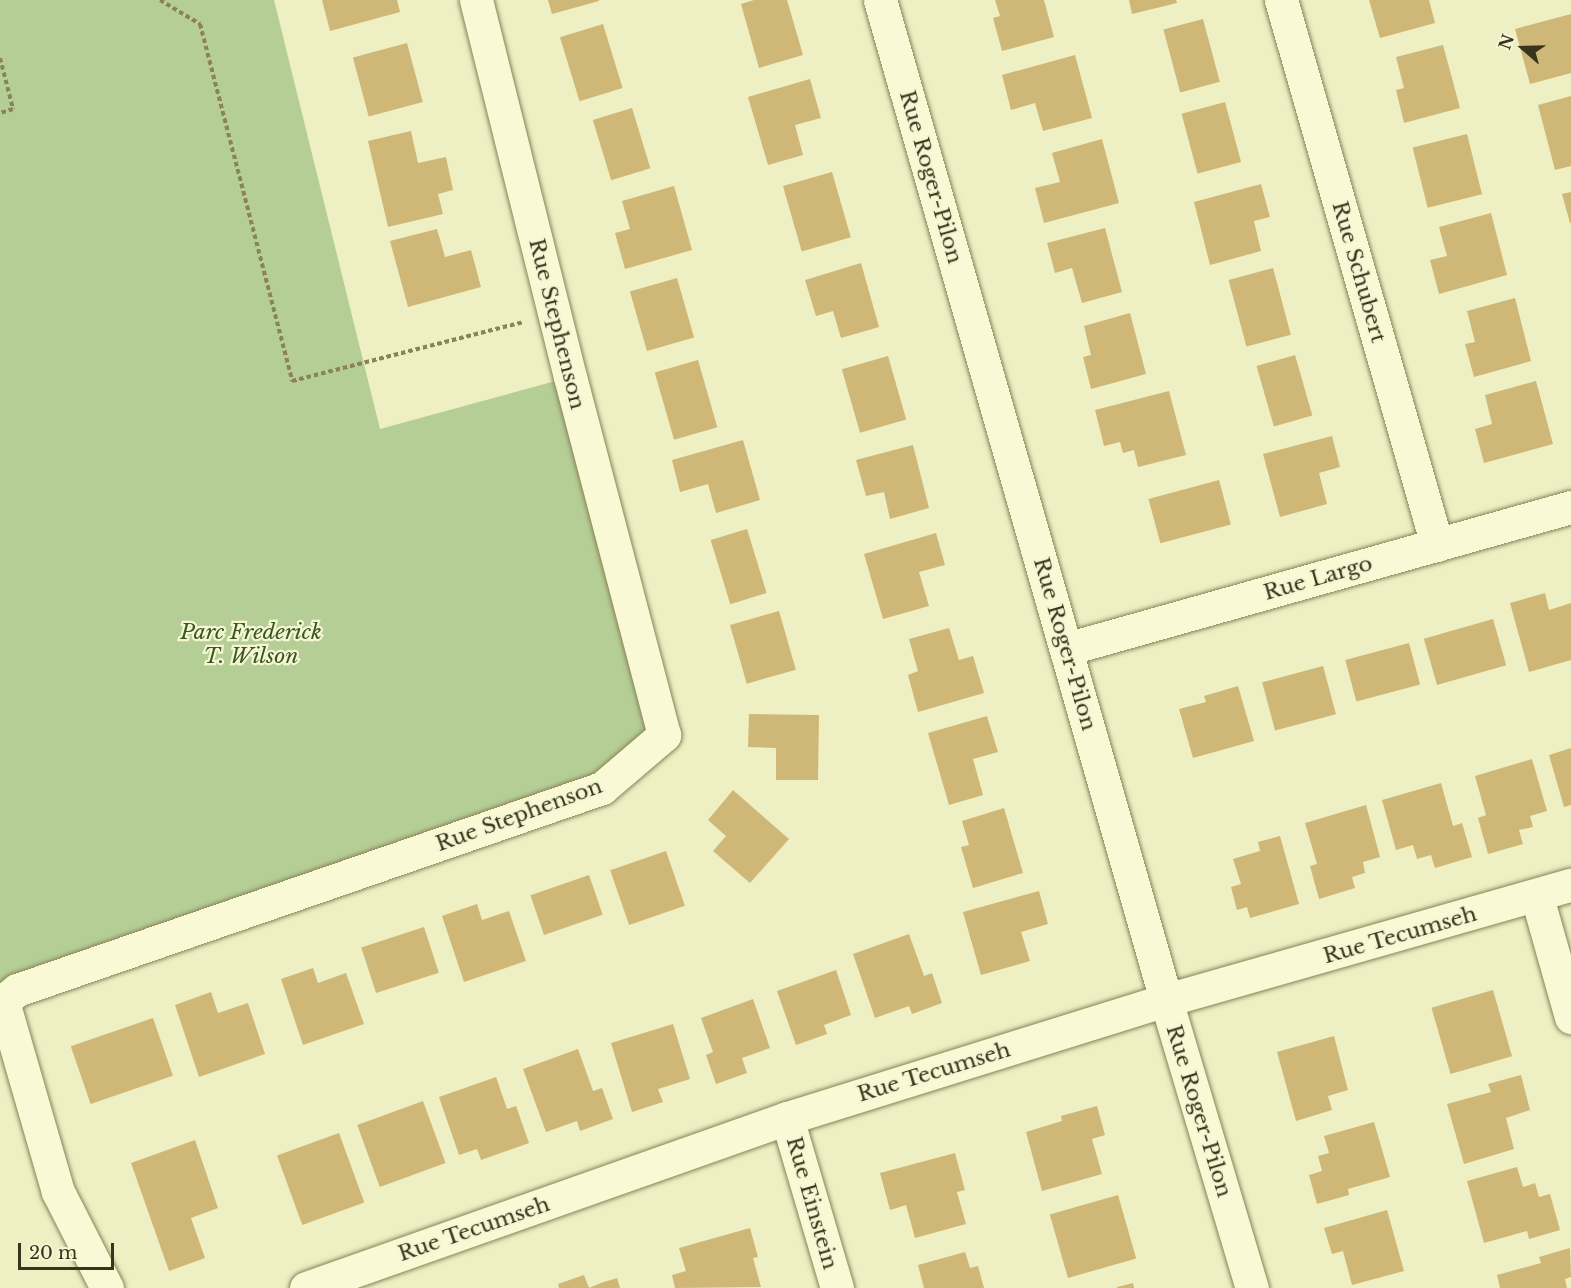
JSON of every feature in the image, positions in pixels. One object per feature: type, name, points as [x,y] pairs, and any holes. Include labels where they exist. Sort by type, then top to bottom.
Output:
[{"type":"street","name":"Rue Stephenson","points":[[107,1288],[58,1192],[3,1000],[17,990],[602,788],[664,735],[554,313],[476,0]]},
{"type":"street","name":"Rue Roger-Pilon","points":[[880,0],[1166,1000],[1252,1288]]},
{"type":"street","name":"Rue Schubert","points":[[1281,0],[1437,544]]},
{"type":"street","name":"Rue Largo","points":[[1066,649],[1571,507]]},
{"type":"street","name":"Rue Tecumseh","points":[[306,1288],[787,1118],[1166,1000],[1537,897],[1571,885]]},
{"type":"street","points":[[1537,897],[1571,1017]]},
{"type":"street","name":"Rue Einstein","points":[[787,1118],[837,1288]]},
{"type":"path","points":[[159,0],[200,24],[292,381],[554,313]]},
{"type":"path","points":[[0,58],[13,109],[0,113]]},
{"type":"green space","name":"Parc Frederick T. Wilson","points":[[0,0],[274,0],[380,429],[570,377],[664,735],[602,788],[0,1001]]},
{"type":"building","points":[[322,0],[397,0],[400,12],[330,31]]},
{"type":"building","points":[[548,0],[599,0],[599,1],[552,14]]},
{"type":"building","points":[[754,0],[787,0],[803,55],[759,68],[741,4]]},
{"type":"building","points":[[995,0],[1044,0],[1054,37],[1002,51],[993,18],[1000,16]]},
{"type":"building","points":[[1129,0],[1176,0],[1177,3],[1132,14]]},
{"type":"building","points":[[1369,0],[1429,0],[1435,23],[1380,38]]},
{"type":"building","points":[[1571,14],[1571,73],[1530,84],[1515,29]]},
{"type":"building","points":[[1203,19],[1220,82],[1180,92],[1163,30]]},
{"type":"building","points":[[603,24],[623,88],[580,101],[560,37]]},
{"type":"building","points":[[407,43],[423,102],[369,116],[353,57]]},
{"type":"building","points":[[1443,45],[1460,108],[1404,123],[1396,90],[1404,88],[1396,57]]},
{"type":"building","points":[[1075,55],[1092,118],[1043,131],[1035,103],[1011,110],[1002,75]]},
{"type":"building","points":[[810,79],[821,118],[795,125],[803,155],[768,165],[748,97]]},
{"type":"building","points":[[1571,96],[1571,166],[1555,170],[1538,105]]},
{"type":"building","points":[[1225,102],[1241,162],[1198,174],[1182,114]]},
{"type":"building","points":[[632,108],[650,168],[611,180],[593,120]]},
{"type":"building","points":[[411,131],[418,163],[446,157],[453,190],[438,194],[443,214],[388,227],[368,141]]},
{"type":"building","points":[[1467,134],[1482,194],[1428,208],[1413,148]]},
{"type":"building","points":[[1102,139],[1119,203],[1044,223],[1035,188],[1060,182],[1052,153]]},
{"type":"building","points":[[832,172],[851,237],[802,251],[783,186]]},
{"type":"building","points":[[1261,184],[1270,217],[1254,221],[1261,251],[1210,265],[1194,202]]},
{"type":"building","points":[[674,186],[692,250],[625,269],[615,233],[630,229],[622,201]]},
{"type":"building","points":[[1571,192],[1571,223],[1570,223],[1562,194]]},
{"type":"building","points":[[1491,213],[1507,275],[1439,294],[1430,260],[1447,256],[1439,227]]},
{"type":"building","points":[[1105,228],[1122,292],[1082,303],[1072,268],[1055,273],[1047,243]]},
{"type":"building","points":[[437,229],[445,257],[471,250],[481,287],[408,307],[390,241]]},
{"type":"building","points":[[861,263],[879,327],[841,338],[833,311],[816,316],[805,280]]},
{"type":"building","points":[[1273,268],[1291,335],[1246,347],[1229,280]]},
{"type":"building","points":[[677,278],[694,338],[647,351],[630,292]]},
{"type":"building","points":[[1515,298],[1531,361],[1474,377],[1465,344],[1475,342],[1467,311]]},
{"type":"building","points":[[1130,313],[1146,374],[1091,389],[1083,357],[1091,355],[1084,326]]},
{"type":"building","points":[[1295,355],[1312,416],[1274,427],[1257,366]]},
{"type":"building","points":[[888,356],[906,419],[860,433],[842,369]]},
{"type":"building","points":[[698,360],[717,427],[674,440],[655,372]]},
{"type":"building","points":[[1536,381],[1553,444],[1484,463],[1475,429],[1492,424],[1485,395]]},
{"type":"building","points":[[1169,391],[1186,455],[1138,467],[1134,450],[1123,453],[1120,442],[1104,446],[1095,410]]},
{"type":"building","points":[[1332,436],[1340,467],[1319,473],[1327,504],[1280,517],[1263,454]]},
{"type":"building","points":[[743,440],[760,500],[716,513],[708,484],[680,492],[672,460]]},
{"type":"building","points":[[913,445],[929,508],[890,519],[884,492],[866,496],[856,460]]},
{"type":"building","points":[[1219,480],[1231,524],[1160,543],[1148,499]]},
{"type":"building","points":[[747,529],[767,593],[730,604],[711,540]]},
{"type":"building","points":[[936,533],[945,565],[919,572],[929,606],[883,619],[864,554]]},
{"type":"building","points":[[1545,593],[1549,610],[1571,603],[1571,660],[1529,672],[1510,603]]},
{"type":"building","points":[[779,611],[796,670],[747,684],[730,625]]},
{"type":"building","points":[[1493,619],[1506,665],[1437,685],[1424,639]]},
{"type":"building","points":[[949,628],[959,660],[973,656],[984,693],[918,712],[908,675],[918,671],[909,639]]},
{"type":"building","points":[[1409,643],[1420,685],[1356,702],[1345,660]]},
{"type":"building","points":[[1323,666],[1336,714],[1275,731],[1262,682]]},
{"type":"building","points":[[1238,686],[1254,741],[1193,758],[1179,709],[1206,702],[1204,696]]},
{"type":"building","points":[[749,714],[819,715],[818,780],[776,780],[776,748],[748,747]]},
{"type":"building","points":[[987,716],[998,752],[973,759],[983,795],[949,805],[928,733]]},
{"type":"building","points":[[1571,748],[1571,805],[1564,807],[1549,755]]},
{"type":"building","points":[[1532,759],[1547,811],[1530,816],[1533,827],[1519,830],[1523,844],[1488,854],[1478,818],[1486,815],[1475,776]]},
{"type":"building","points":[[1441,783],[1453,826],[1462,823],[1472,857],[1435,868],[1431,855],[1417,859],[1413,845],[1396,850],[1382,800]]},
{"type":"building","points":[[733,790],[789,839],[750,883],[713,851],[726,836],[708,820]]},
{"type":"building","points":[[1366,805],[1380,857],[1363,862],[1365,873],[1352,877],[1355,888],[1319,899],[1310,866],[1317,864],[1305,823]]},
{"type":"building","points":[[1004,808],[1023,873],[973,888],[961,847],[969,845],[962,821]]},
{"type":"building","points":[[1280,836],[1299,904],[1250,918],[1247,907],[1237,910],[1231,887],[1241,884],[1233,859],[1260,851],[1258,842]]},
{"type":"building","points":[[666,851],[685,906],[629,925],[610,870]]},
{"type":"building","points":[[589,875],[603,915],[544,935],[530,895]]},
{"type":"building","points":[[1039,891],[1048,924],[1021,932],[1030,961],[981,975],[963,912]]},
{"type":"building","points":[[477,904],[482,920],[509,911],[526,961],[464,982],[442,916]]},
{"type":"building","points":[[424,927],[439,973],[376,993],[361,947]]},
{"type":"building","points":[[909,934],[924,976],[932,973],[942,1003],[912,1014],[909,1006],[875,1018],[853,954]]},
{"type":"building","points":[[313,968],[318,983],[346,973],[364,1024],[303,1045],[281,979]]},
{"type":"building","points":[[836,970],[851,1015],[824,1025],[827,1034],[796,1045],[777,991]]},
{"type":"building","points":[[1493,990],[1512,1056],[1450,1074],[1431,1008]]},
{"type":"building","points":[[211,992],[218,1013],[248,1003],[265,1054],[199,1077],[175,1005]]},
{"type":"building","points":[[753,999],[770,1048],[742,1058],[747,1073],[716,1084],[706,1055],[713,1052],[701,1018]]},
{"type":"building","points":[[153,1018],[173,1076],[91,1104],[71,1046]]},
{"type":"building","points":[[673,1024],[690,1079],[658,1089],[663,1102],[632,1112],[611,1043]]},
{"type":"building","points":[[1334,1036],[1348,1090],[1328,1096],[1332,1110],[1296,1121],[1277,1052]]},
{"type":"building","points":[[578,1049],[593,1091],[602,1088],[613,1119],[580,1131],[577,1121],[546,1132],[523,1069]]},
{"type":"building","points":[[1521,1075],[1530,1110],[1506,1118],[1514,1149],[1464,1164],[1447,1104],[1491,1092],[1488,1084]]},
{"type":"building","points":[[496,1077],[507,1109],[516,1106],[529,1143],[481,1160],[477,1149],[459,1155],[439,1097]]},
{"type":"building","points":[[423,1101],[446,1163],[380,1187],[357,1125]]},
{"type":"building","points":[[1097,1106],[1105,1135],[1092,1139],[1102,1174],[1042,1191],[1026,1132],[1062,1121],[1061,1116]]},
{"type":"building","points":[[1374,1122],[1390,1177],[1348,1189],[1349,1195],[1317,1204],[1309,1175],[1322,1171],[1318,1156],[1329,1153],[1324,1136]]},
{"type":"building","points":[[339,1133],[364,1203],[302,1225],[277,1156]]},
{"type":"building","points":[[195,1140],[218,1208],[191,1218],[205,1258],[169,1271],[131,1163]]},
{"type":"building","points":[[955,1153],[965,1190],[957,1192],[966,1224],[915,1238],[906,1205],[890,1210],[880,1173]]},
{"type":"building","points":[[1517,1167],[1523,1187],[1535,1183],[1539,1197],[1550,1194],[1560,1230],[1529,1239],[1527,1231],[1484,1243],[1467,1181]]},
{"type":"building","points":[[1118,1195],[1136,1258],[1068,1278],[1050,1215]]},
{"type":"building","points":[[1387,1210],[1404,1271],[1352,1285],[1343,1251],[1332,1254],[1324,1228]]},
{"type":"building","points":[[750,1228],[758,1257],[753,1258],[761,1287],[675,1288],[672,1275],[686,1271],[679,1248]]},
{"type":"building","points":[[1570,1248],[1571,1277],[1565,1279],[1567,1288],[1500,1288],[1497,1275],[1541,1263],[1539,1257]]},
{"type":"building","points":[[965,1252],[970,1268],[978,1266],[984,1288],[924,1288],[918,1265]]},
{"type":"building","points":[[584,1275],[589,1288],[559,1288],[558,1284]]},
{"type":"building","points":[[617,1278],[620,1288],[589,1288],[601,1283]]},
{"type":"building","points":[[1133,1283],[1134,1288],[1117,1288],[1117,1287]]}]
